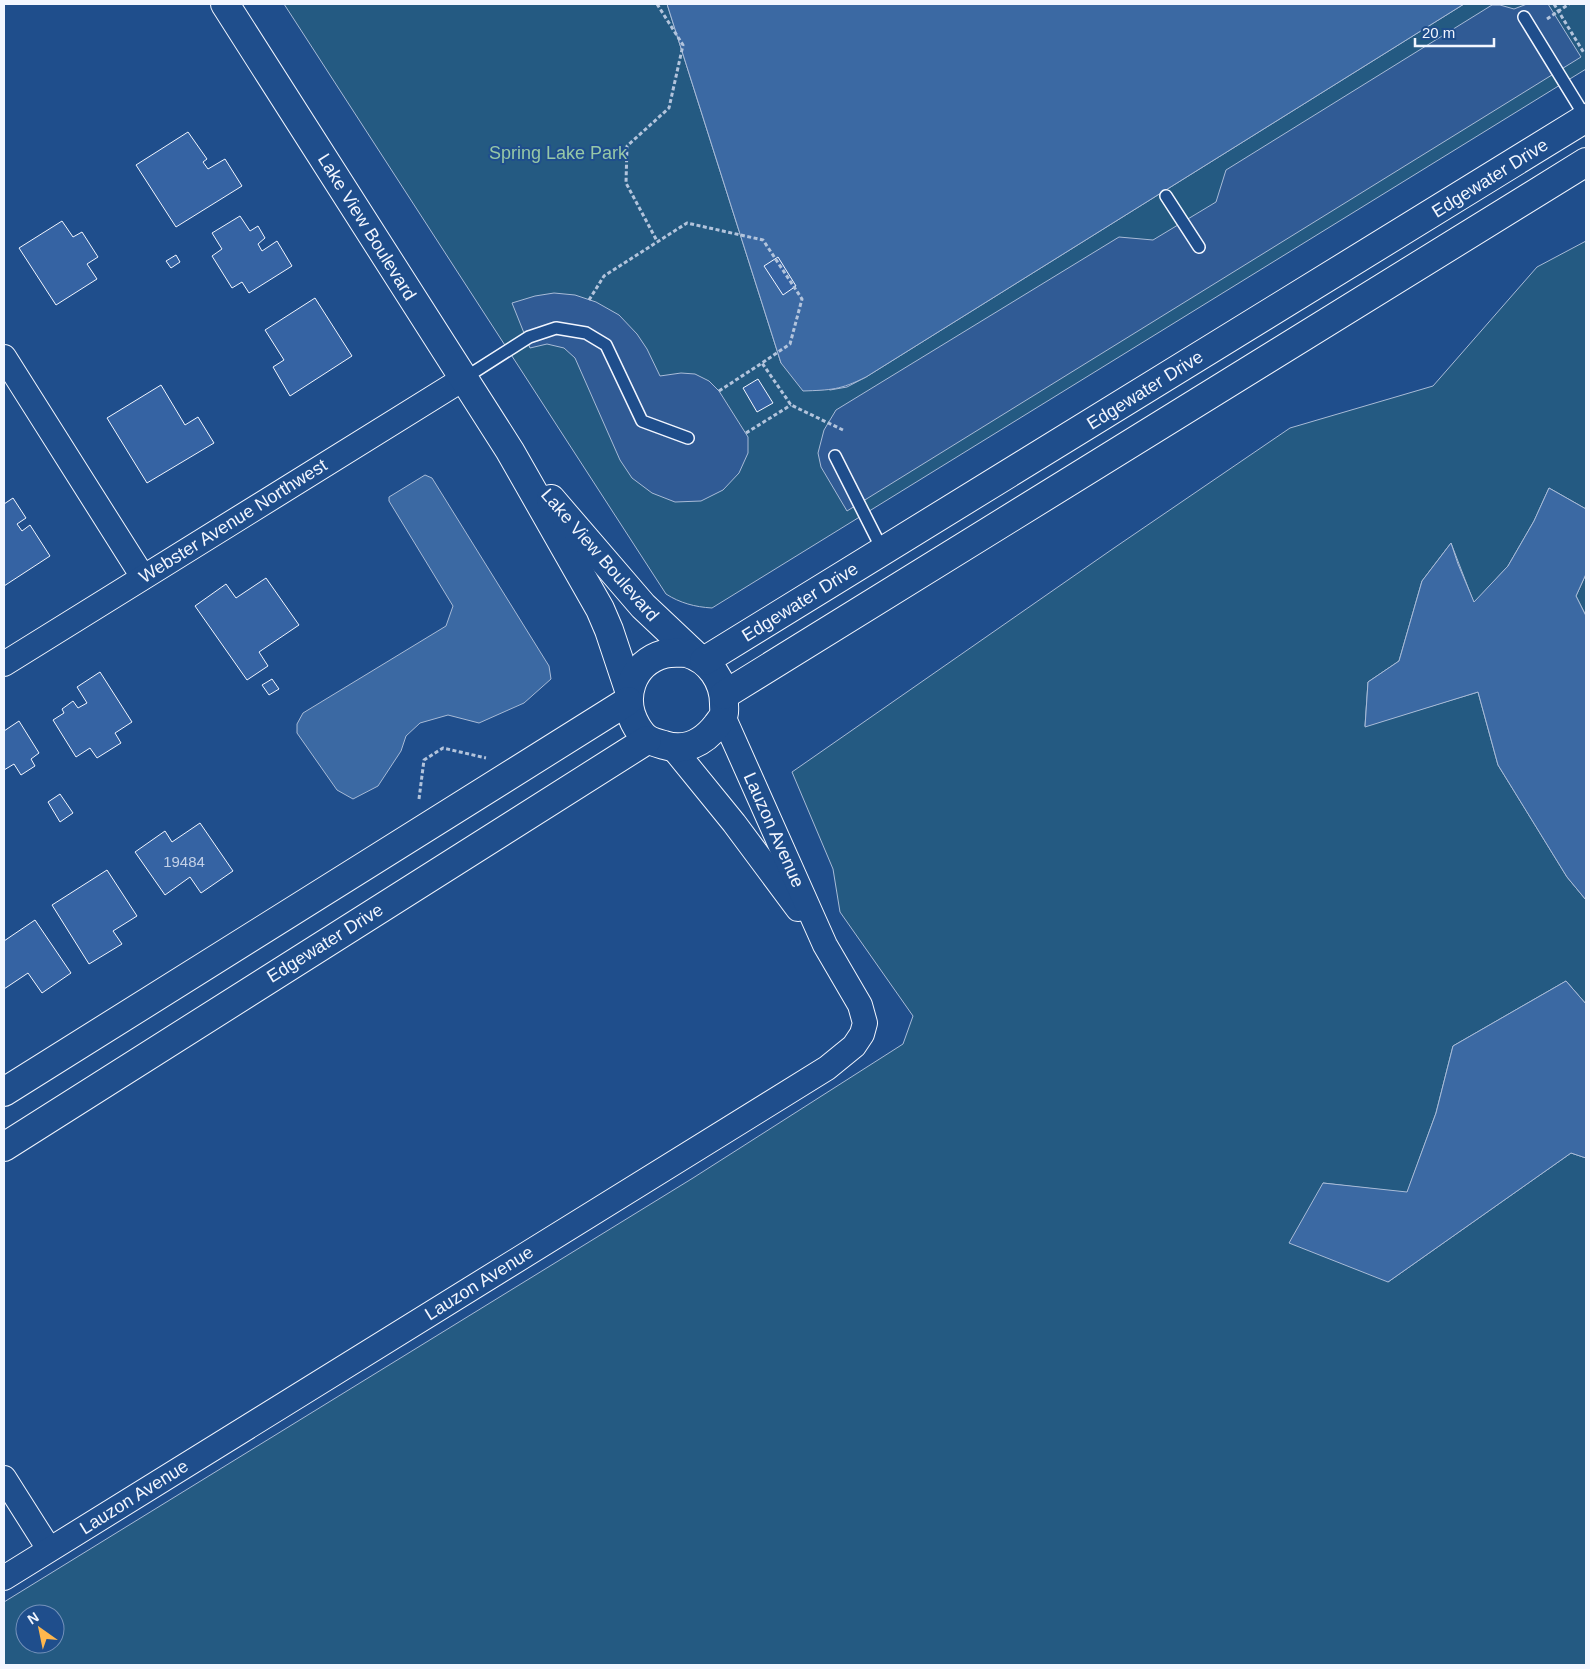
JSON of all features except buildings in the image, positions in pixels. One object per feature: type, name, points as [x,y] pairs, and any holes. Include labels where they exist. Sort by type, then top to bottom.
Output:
[{"type":"street","name":"Lake View Boulevard","points":[[225,4],[510,450],[600,609],[609,630],[629,695]]},
{"type":"street","points":[[1362,302],[1365,286],[1372,277],[1562,156],[1584,136],[1586,118]]},
{"type":"street","name":"Edgewater Drive","points":[[699,658],[883,551],[1586,118]]},
{"type":"street","points":[[724,705],[720,682],[714,670],[699,658],[687,653],[665,654],[653,659],[642,667],[634,678],[629,695],[632,717],[660,744],[687,747],[700,742],[710,734],[724,705],[1586,162]]},
{"type":"street","points":[[4,357],[143,577]]},
{"type":"street","name":"Webster Avenue Northwest","points":[[4,664],[463,379]]},
{"type":"street","name":"Lake View Boulevard","points":[[510,450],[642,606],[699,658]]},
{"type":"street","points":[[4,1092],[629,695]]},
{"type":"street","name":"Lauzon Avenue","points":[[724,705],[825,945]]},
{"type":"street","name":"Edgewater Drive","points":[[4,1147],[660,744]]},
{"type":"street","name":"Lauzon Avenue","points":[[4,1578],[827,1068],[854,1046],[862,1034],[865,1023],[860,1005],[825,945],[734,824],[660,744]]},
{"type":"street","points":[[4,1478],[49,1549]]},
{"type":"lane","points":[[1524,17],[1586,118]]},
{"type":"lane","points":[[1166,196],[1199,247]]},
{"type":"lane","points":[[463,379],[529,337],[556,328],[586,333],[606,345],[642,421],[688,438]]},
{"type":"lane","points":[[835,456],[883,551]]},
{"type":"path","points":[[657,4],[683,45],[668,108],[627,146],[626,182],[657,242]]},
{"type":"path","points":[[1554,4],[1584,54]]},
{"type":"path","points":[[1559,12],[1569,4]]},
{"type":"path","points":[[589,300],[604,276],[687,222],[763,240],[802,299],[790,344],[719,392]]},
{"type":"path","points":[[762,362],[791,405],[843,430]]},
{"type":"path","points":[[746,433],[791,405]]},
{"type":"path","points":[[420,799],[424,760],[443,748],[486,758]]},
{"type":"green space","name":"Spring Lake Park","points":[[284,4],[667,4],[781,363],[830,390],[847,387],[866,377],[1464,4],[1586,4],[1586,69],[712,608],[688,604],[666,594]]},
{"type":"green space","points":[[1586,241],[1586,509],[1549,488],[1534,521],[1508,566],[1474,603],[1451,543],[1422,581],[1399,661],[1368,682],[1365,726],[1478,692],[1498,765],[1567,877],[1586,900],[1586,1004],[1566,981],[1453,1046],[1436,1113],[1407,1193],[1323,1183],[1388,1282],[1571,1153],[1586,1158],[1586,1665],[4,1665],[4,1602],[693,1178],[903,1044],[913,1016],[840,912],[833,869],[792,772],[1290,428],[1433,386],[1537,267]]},
{"type":"green space","points":[[1586,574],[1586,616],[1576,596]]},
{"type":"shaded area","points":[[667,4],[1464,4],[866,377],[849,385],[803,391],[781,363]]},
{"type":"shaded area","points":[[1527,4],[1548,4],[1581,57],[847,511],[821,467],[818,453],[824,430],[836,410],[1119,237],[1153,240],[1216,202],[1226,170],[1492,5],[1514,9]]},
{"type":"shaded area","points":[[554,293],[575,295],[596,302],[619,315],[637,334],[647,349],[660,376],[681,373],[695,374],[709,381],[719,391],[748,437],[748,453],[739,473],[723,490],[701,501],[675,502],[652,493],[632,478],[620,460],[575,358],[564,348],[547,344],[530,348],[512,303]]},
{"type":"shaded area","points":[[425,475],[432,478],[549,666],[551,679],[524,703],[479,723],[448,715],[420,723],[406,736],[401,751],[378,786],[353,799],[337,790],[297,733],[297,724],[303,713],[446,626],[453,606],[389,501],[389,497]]},
{"type":"shaded area","points":[[1549,488],[1586,509],[1586,574],[1576,596],[1586,616],[1586,900],[1567,877],[1498,765],[1478,692],[1365,727],[1368,682],[1399,661],[1422,581],[1451,543],[1474,602],[1508,566],[1534,521]]},
{"type":"shaded area","points":[[1566,981],[1586,1004],[1586,1158],[1571,1153],[1388,1282],[1289,1243],[1323,1183],[1407,1192],[1436,1113],[1453,1046]]}]
